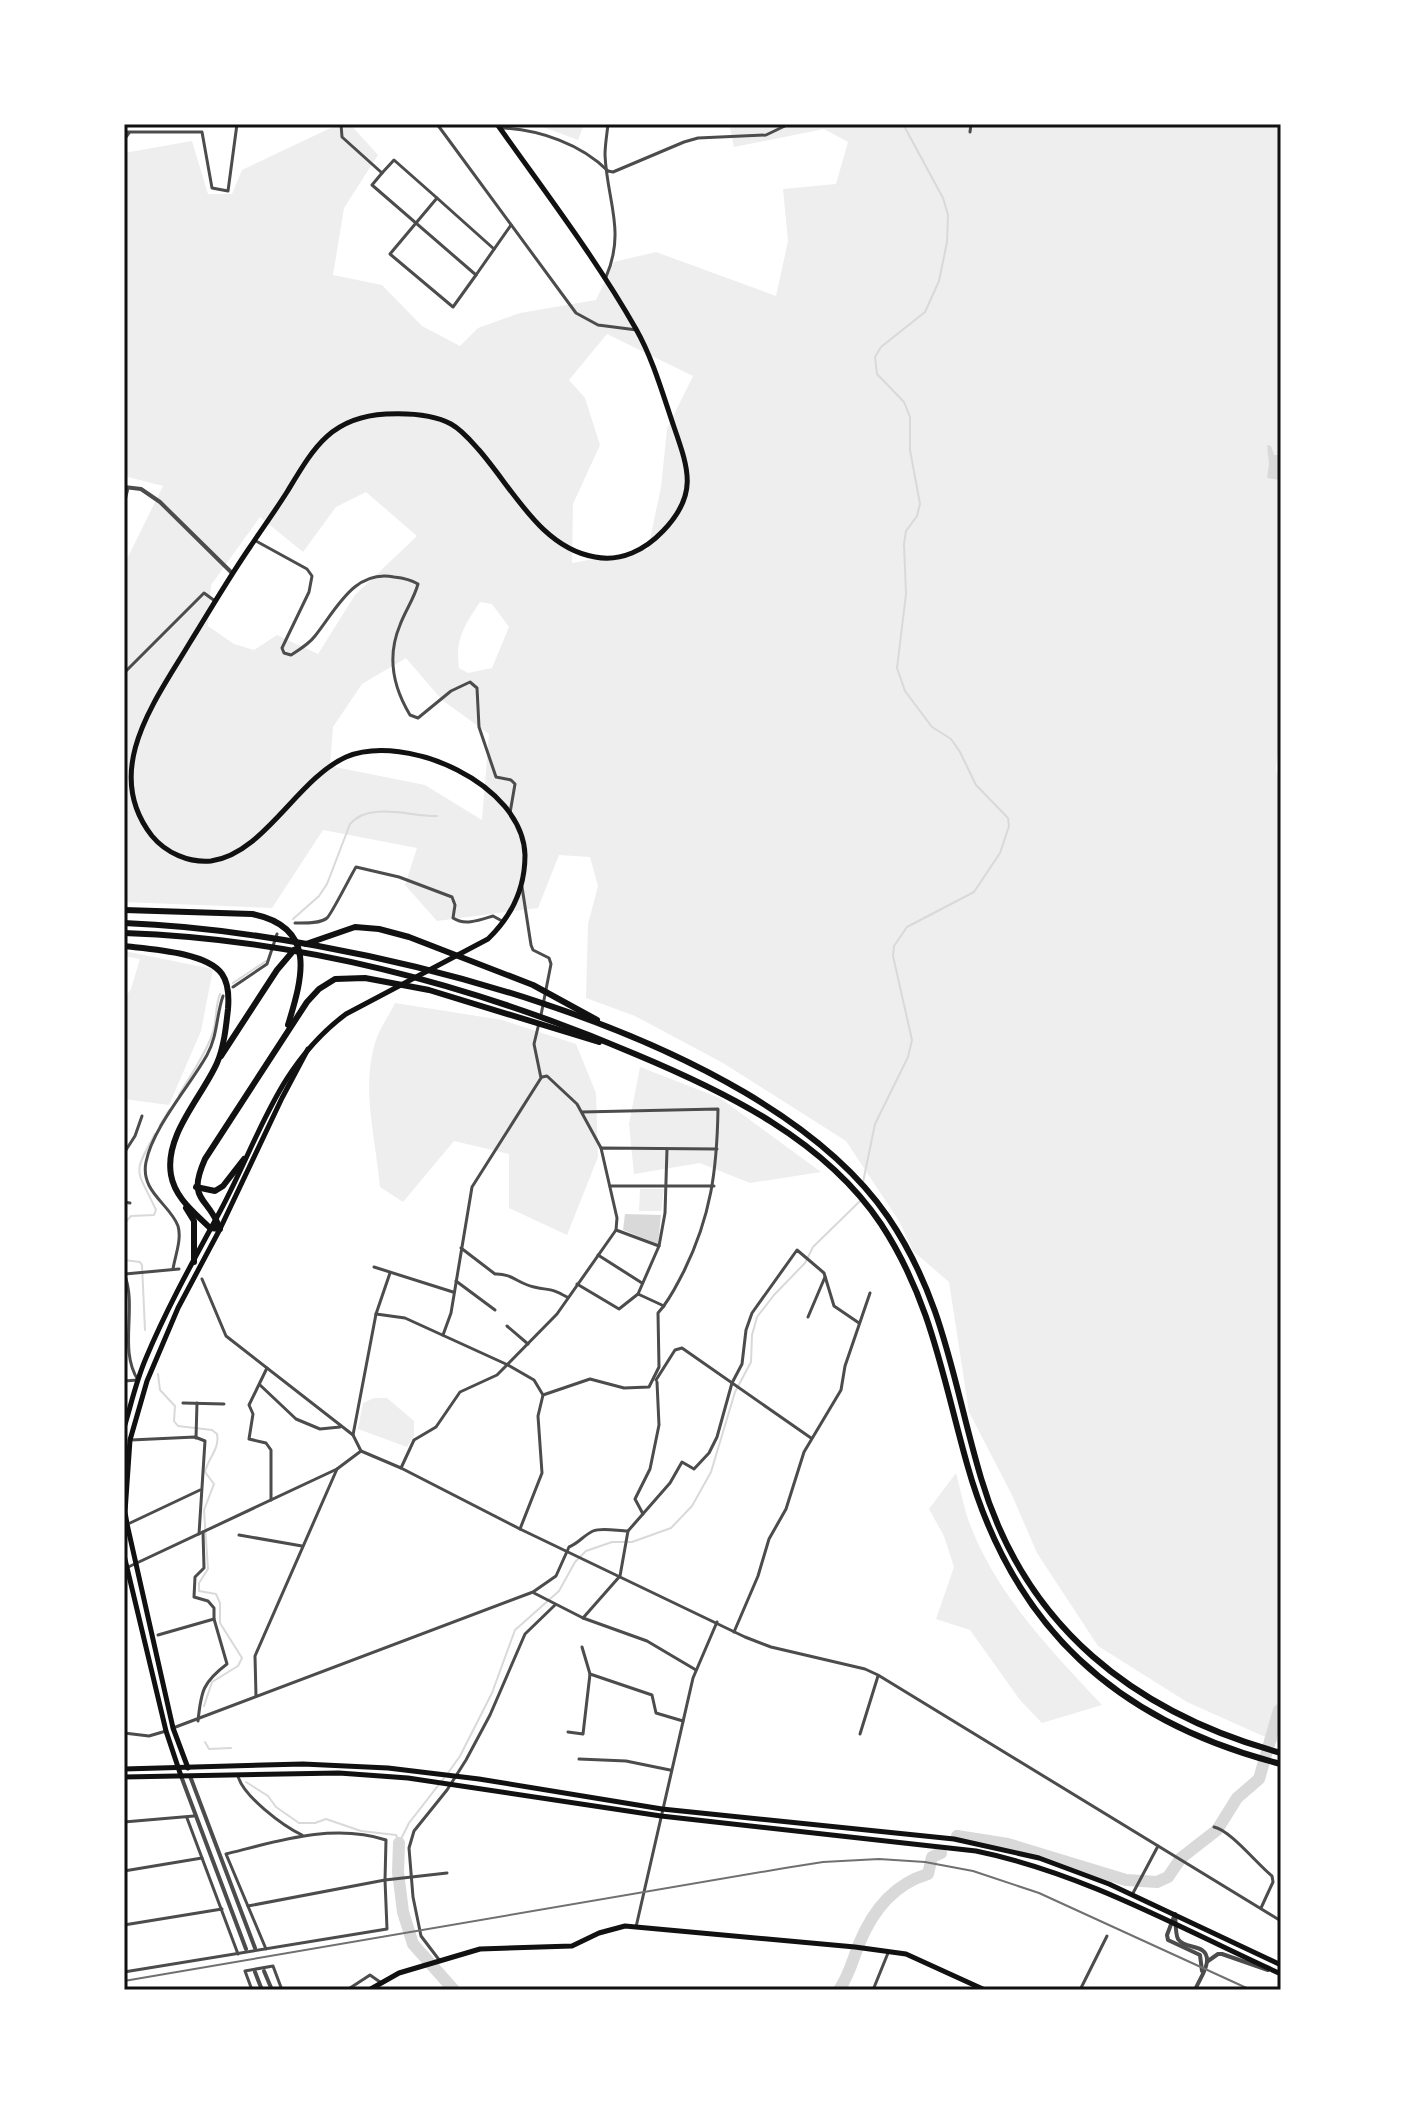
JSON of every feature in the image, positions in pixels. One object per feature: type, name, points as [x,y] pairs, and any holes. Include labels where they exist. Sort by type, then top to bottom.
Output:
[{"type":"highway","points":[[124,910],[252,914],[266,917],[286,928],[298,946],[302,963],[300,986],[286,1032]]},
{"type":"highway","points":[[124,923],[257,936],[332,948],[462,980],[610,1028]]},
{"type":"highway","points":[[303,946],[355,927],[379,929],[409,937],[533,985],[610,1028],[721,1080],[793,1125],[837,1159],[865,1187],[888,1217],[921,1273],[954,1367],[982,1480],[999,1527],[1022,1573],[1066,1632],[1105,1669],[1152,1701],[1204,1728],[1279,1753]]},
{"type":"highway","points":[[124,933],[255,946],[332,958],[404,974],[528,1011],[644,1057],[749,1108],[797,1141],[858,1194],[911,1276],[944,1368],[980,1507],[1013,1578],[1051,1630],[1098,1677],[1147,1710],[1200,1737],[1277,1764]]},
{"type":"highway","points":[[124,946],[208,961],[219,970],[228,985],[229,999],[217,1062]]},
{"type":"highway","points":[[194,1262],[194,1221],[171,1176],[172,1151],[177,1135],[217,1062],[277,970],[295,950]]},
{"type":"highway","points":[[183,1201],[210,1228],[220,1229],[196,1187],[196,1179],[205,1159],[286,1032],[319,989],[335,979],[365,978],[429,990],[644,1057]]},
{"type":"highway","points":[[196,1187],[215,1191],[223,1186],[244,1159]]},
{"type":"main road","points":[[124,1428],[138,1380],[172,1301],[217,1219],[275,1097],[294,1066],[336,1021],[476,947],[502,925],[517,903],[525,855],[520,832],[510,813],[487,790],[453,768],[409,751],[385,750],[346,757],[326,770],[244,846],[226,857],[209,861],[186,859],[168,851],[154,838],[142,820],[136,801],[133,783],[136,744],[151,704],[232,573],[317,445],[342,425],[357,419],[397,414],[420,415],[454,425],[490,462],[540,527],[564,547],[600,558],[615,559],[632,554],[663,531],[688,497],[689,476],[661,389],[637,330],[578,235],[498,126]]},
{"type":"main road","points":[[190,1776],[173,1728],[127,1524],[127,1440],[147,1381],[178,1308],[308,1048]]},
{"type":"main road","points":[[124,1555],[166,1731],[181,1776]]},
{"type":"main road","points":[[124,1769],[303,1764],[436,1773],[661,1812],[901,1832],[983,1844],[1039,1858],[1132,1895],[1281,1965]]},
{"type":"main road","points":[[124,1777],[339,1773],[432,1781],[950,1847],[1000,1856],[1086,1884],[1278,1973]]},
{"type":"main road","points":[[369,1990],[419,1966],[480,1949],[572,1946],[608,1929],[636,1928],[859,1947],[906,1954],[985,1990]]},
{"type":"street","points":[[124,140],[127,132],[202,132],[212,188],[228,191],[237,124]]},
{"type":"street","points":[[341,124],[342,137],[382,173]]},
{"type":"street","points":[[437,124],[576,313],[598,325],[637,330]]},
{"type":"street","points":[[605,280],[617,243],[605,155],[608,124]]},
{"type":"street","points":[[498,126],[562,142],[579,149],[613,172],[698,138],[766,135],[789,124]]},
{"type":"street","points":[[970,132],[971,124]]},
{"type":"street","points":[[476,275],[372,185],[394,160],[494,249]]},
{"type":"street","points":[[437,198],[390,254],[453,307],[511,225]]},
{"type":"street","points":[[124,505],[126,487],[141,489],[160,502],[232,573]]},
{"type":"street","points":[[254,540],[307,569],[312,576],[309,592],[282,648],[284,653],[291,655],[313,640],[332,611],[359,583],[380,575],[412,580],[418,584],[399,626],[393,655],[397,691],[410,715],[418,718],[451,691],[470,682],[477,688],[479,727],[496,777],[515,784],[510,813]]},
{"type":"street","points":[[124,673],[204,593],[215,601]]},
{"type":"street","points":[[295,923],[322,921],[330,917],[338,896],[356,867],[399,877],[452,897],[455,905],[453,918],[459,922],[473,922],[493,916],[502,925]]},
{"type":"street","points":[[521,880],[531,945],[533,950],[549,958],[552,970],[534,1044],[541,1078]]},
{"type":"street","points":[[233,987],[270,960],[277,934]]},
{"type":"street","points":[[173,1269],[179,1239],[177,1224],[150,1188],[146,1163],[159,1130],[208,1053],[217,1033],[223,996]]},
{"type":"street","points":[[401,1468],[414,1440],[436,1427],[460,1392],[497,1375],[557,1314],[616,1230],[617,1218],[601,1148],[582,1112],[566,1092],[547,1076],[541,1078],[472,1187],[451,1313],[443,1335]]},
{"type":"street","points":[[582,1112],[718,1109],[718,1149],[709,1210],[695,1249],[665,1306],[658,1313],[659,1367],[656,1379],[659,1425],[650,1469],[635,1499],[643,1514]]},
{"type":"street","points":[[124,1153],[135,1136],[142,1116]]},
{"type":"street","points":[[601,1148],[718,1149]]},
{"type":"street","points":[[577,1284],[619,1309],[638,1294],[659,1246],[667,1149]]},
{"type":"street","points":[[610,1186],[714,1186]]},
{"type":"street","points":[[124,1202],[130,1203]]},
{"type":"street","points":[[616,1230],[659,1246]]},
{"type":"street","points":[[461,1248],[495,1274],[505,1273],[533,1287],[551,1288],[568,1298]]},
{"type":"street","points":[[583,1618],[620,1576],[628,1531],[670,1483],[682,1462],[694,1469],[709,1453],[717,1437],[732,1383],[742,1364],[746,1330],[752,1313],[797,1250],[825,1275],[834,1306],[859,1323]]},
{"type":"street","points":[[598,1255],[643,1284]]},
{"type":"street","points":[[374,1267],[453,1292]]},
{"type":"street","points":[[138,1380],[129,1367],[130,1319],[125,1274],[179,1269]]},
{"type":"street","points":[[353,1435],[376,1314],[390,1273]]},
{"type":"street","points":[[808,1317],[825,1275]]},
{"type":"street","points":[[202,1279],[226,1336],[353,1435],[361,1451],[734,1632],[771,1647],[865,1669],[878,1675],[1281,1921]]},
{"type":"street","points":[[456,1281],[495,1310]]},
{"type":"street","points":[[734,1632],[758,1576],[769,1539],[786,1509],[797,1469],[811,1438],[841,1390],[845,1366],[870,1293]]},
{"type":"street","points":[[638,1294],[665,1306]]},
{"type":"street","points":[[376,1314],[405,1318],[534,1380],[543,1395],[538,1416],[542,1473],[520,1529]]},
{"type":"street","points":[[124,1319],[130,1319]]},
{"type":"street","points":[[507,1326],[528,1344]]},
{"type":"street","points":[[543,1395],[590,1379],[636,1389],[649,1387],[678,1348],[686,1350],[811,1438]]},
{"type":"street","points":[[267,1368],[249,1405],[253,1414],[249,1439],[266,1443],[271,1450],[271,1500]]},
{"type":"street","points":[[124,1381],[138,1380]]},
{"type":"street","points":[[260,1385],[296,1419],[320,1429],[340,1427]]},
{"type":"street","points":[[183,1403],[224,1404]]},
{"type":"street","points":[[196,1435],[197,1403]]},
{"type":"street","points":[[127,1440],[196,1435],[205,1441],[200,1490],[204,1568],[195,1577],[194,1597],[208,1601],[214,1608],[214,1619],[227,1664],[204,1686],[198,1721]]},
{"type":"street","points":[[125,1569],[337,1469],[361,1451]]},
{"type":"street","points":[[256,1697],[255,1656],[337,1469]]},
{"type":"street","points":[[127,1524],[200,1490]]},
{"type":"street","points":[[173,1728],[533,1592],[556,1576],[569,1547],[578,1544],[595,1529],[628,1531]]},
{"type":"street","points":[[239,1535],[304,1546]]},
{"type":"street","points":[[533,1592],[583,1618],[647,1641],[696,1670]]},
{"type":"street","points":[[438,1961],[421,1936],[410,1876],[409,1848],[414,1831],[466,1760],[490,1715],[525,1634],[555,1605]]},
{"type":"street","points":[[158,1635],[214,1619]]},
{"type":"street","points":[[636,1928],[696,1670],[717,1622]]},
{"type":"street","points":[[568,1732],[583,1734],[590,1674],[582,1647]]},
{"type":"street","points":[[590,1674],[652,1695],[656,1713],[683,1721]]},
{"type":"street","points":[[860,1734],[878,1675]]},
{"type":"street","points":[[124,1733],[149,1736],[166,1731]]},
{"type":"street","points":[[579,1759],[626,1761],[672,1770]]},
{"type":"street","points":[[238,1774],[241,1785],[254,1799],[302,1835]]},
{"type":"street","points":[[181,1776],[246,1949]]},
{"type":"street","points":[[190,1776],[255,1948]]},
{"type":"street","points":[[124,1822],[194,1816]]},
{"type":"street","points":[[187,1818],[238,1954]]},
{"type":"street","points":[[1214,1827],[1226,1830],[1242,1850],[1272,1876],[1273,1882],[1261,1908]]},
{"type":"street","points":[[124,1972],[387,1929],[386,1840],[374,1836],[328,1833],[302,1835],[219,1854]]},
{"type":"street","points":[[1132,1895],[1158,1846]]},
{"type":"street","points":[[226,1854],[266,1949]]},
{"type":"street","points":[[124,1871],[202,1858]]},
{"type":"street","points":[[248,1906],[385,1880],[447,1873]]},
{"type":"street","points":[[124,1925],[222,1909]]},
{"type":"street","points":[[1175,1914],[1168,1940],[1200,1955],[1202,1971]]},
{"type":"street","points":[[1175,1914],[1177,1937],[1199,1948],[1208,1961]]},
{"type":"street","points":[[1080,1990],[1107,1936]]},
{"type":"street","points":[[873,1990],[889,1951]]},
{"type":"street","points":[[1195,1990],[1208,1961],[1218,1954],[1278,1973]]},
{"type":"street","points":[[252,1990],[245,1971],[273,1966],[282,1990]]},
{"type":"street","points":[[264,1971],[272,1990]]},
{"type":"street","points":[[255,1972],[262,1990]]},
{"type":"street","points":[[347,1990],[370,1975],[381,1983]]},
{"type":"shaded area","points":[[339,124],[350,124],[378,155],[344,208],[333,275],[382,285],[422,326],[460,346],[478,328],[520,313],[596,300],[614,262],[656,252],[776,296],[788,241],[783,189],[836,184],[848,142],[824,129],[734,147],[729,124],[1281,124],[1281,725],[1276,769],[1281,787],[1281,1744],[1187,1702],[1098,1646],[1037,1553],[1012,1495],[969,1412],[949,1282],[913,1251],[899,1221],[846,1141],[723,1063],[635,1016],[586,998],[588,924],[598,886],[590,857],[559,855],[538,908],[437,921],[405,885],[417,848],[323,830],[272,908],[124,902],[124,565],[163,486],[124,476],[124,153],[192,141],[208,194],[232,194],[242,170]],"holes":[[[607,334],[693,376],[667,429],[661,487],[648,549],[572,563],[573,504],[600,445],[585,398],[569,380]],[[366,492],[417,536],[355,595],[318,654],[277,635],[254,650],[234,644],[208,626],[211,585],[260,517],[303,552],[336,507]],[[480,602],[492,604],[509,627],[492,668],[468,673],[459,668],[458,649],[465,626]],[[406,658],[442,700],[489,734],[482,820],[425,785],[330,766],[333,727],[362,684]]]},
{"type":"shaded area","points":[[535,124],[584,124],[578,140]]},
{"type":"shaded area","points":[[1267,445],[1271,446],[1274,455],[1280,455],[1281,480],[1267,478]]},
{"type":"shaded area","points":[[124,951],[213,969],[201,1031],[169,1105],[124,1099],[124,999],[131,989],[140,959],[124,956]]},
{"type":"shaded area","points":[[395,1003],[502,1020],[576,1044],[596,1093],[598,1157],[567,1235],[509,1208],[509,1154],[454,1141],[403,1202],[380,1187],[369,1079],[377,1038]]},
{"type":"shaded area","points":[[640,1067],[720,1098],[821,1172],[750,1183],[700,1163],[634,1174],[629,1124]]},
{"type":"shaded area","points":[[640,1189],[664,1189],[661,1211],[639,1211]]},
{"type":"shaded area","points":[[625,1214],[661,1215],[658,1244],[623,1230]]},
{"type":"shaded area","points":[[374,1398],[387,1398],[414,1421],[414,1436],[407,1447],[358,1429],[363,1403]]},
{"type":"shaded area","points":[[956,1473],[971,1527],[996,1577],[1028,1622],[1102,1705],[1042,1723],[1020,1700],[970,1630],[936,1619],[954,1567],[944,1536],[929,1509]]},
{"type":"waterway","points":[[862,1187],[875,1124],[908,1057],[912,1040],[893,956],[894,946],[907,927],[974,892],[1000,853],[1009,826],[1008,818],[976,785],[951,739],[932,727],[905,691],[897,668],[906,594],[904,544],[906,531],[917,516],[920,504],[910,450],[910,417],[904,402],[877,374],[875,357],[881,347],[925,312],[939,281],[947,242],[948,215],[943,198],[903,124]]},
{"type":"waterway","points":[[293,919],[319,896],[327,884],[350,824],[358,817],[379,812],[437,816]]},
{"type":"waterway","points":[[233,983],[266,961]]},
{"type":"waterway","points":[[179,1095],[210,1040],[220,994]]},
{"type":"waterway","points":[[160,1125],[169,1110]]},
{"type":"waterway","points":[[124,1224],[131,1216],[154,1215],[156,1210],[139,1172],[142,1158],[155,1134]]},
{"type":"waterway","points":[[448,1773],[492,1693],[515,1630],[559,1591],[575,1562],[586,1551],[612,1542],[632,1542],[671,1528],[692,1506],[711,1472],[735,1392],[751,1362],[752,1335],[757,1317],[805,1263],[813,1247],[860,1201]]},
{"type":"waterway","points":[[124,1260],[142,1265],[145,1330]]},
{"type":"waterway","points":[[158,1374],[160,1390],[175,1406],[174,1421],[178,1426],[212,1430],[217,1434],[217,1444],[205,1472],[214,1484],[204,1510],[208,1569],[199,1583],[199,1591],[216,1594],[220,1603],[220,1623],[242,1658],[238,1666],[212,1682],[204,1706]]},
{"type":"waterway","points":[[957,1836],[1008,1844],[1126,1880],[1157,1882],[1168,1877],[1181,1858],[1217,1830],[1237,1798],[1259,1779],[1279,1710]]},
{"type":"waterway","points":[[205,1742],[209,1749],[231,1748]]},
{"type":"waterway","points":[[399,1843],[409,1823],[444,1778]]},
{"type":"waterway","points":[[246,1782],[299,1823],[326,1819],[361,1831],[396,1835],[399,1842]]},
{"type":"waterway","points":[[399,1843],[398,1872],[403,1912],[413,1944],[454,1990]]},
{"type":"waterway","points":[[839,1990],[864,1932],[878,1910],[895,1892],[928,1874],[932,1857],[941,1853]]},
{"type":"railway","points":[[124,1981],[785,1868],[879,1859],[925,1862],[973,1871],[1039,1893],[1251,1990]]}]
